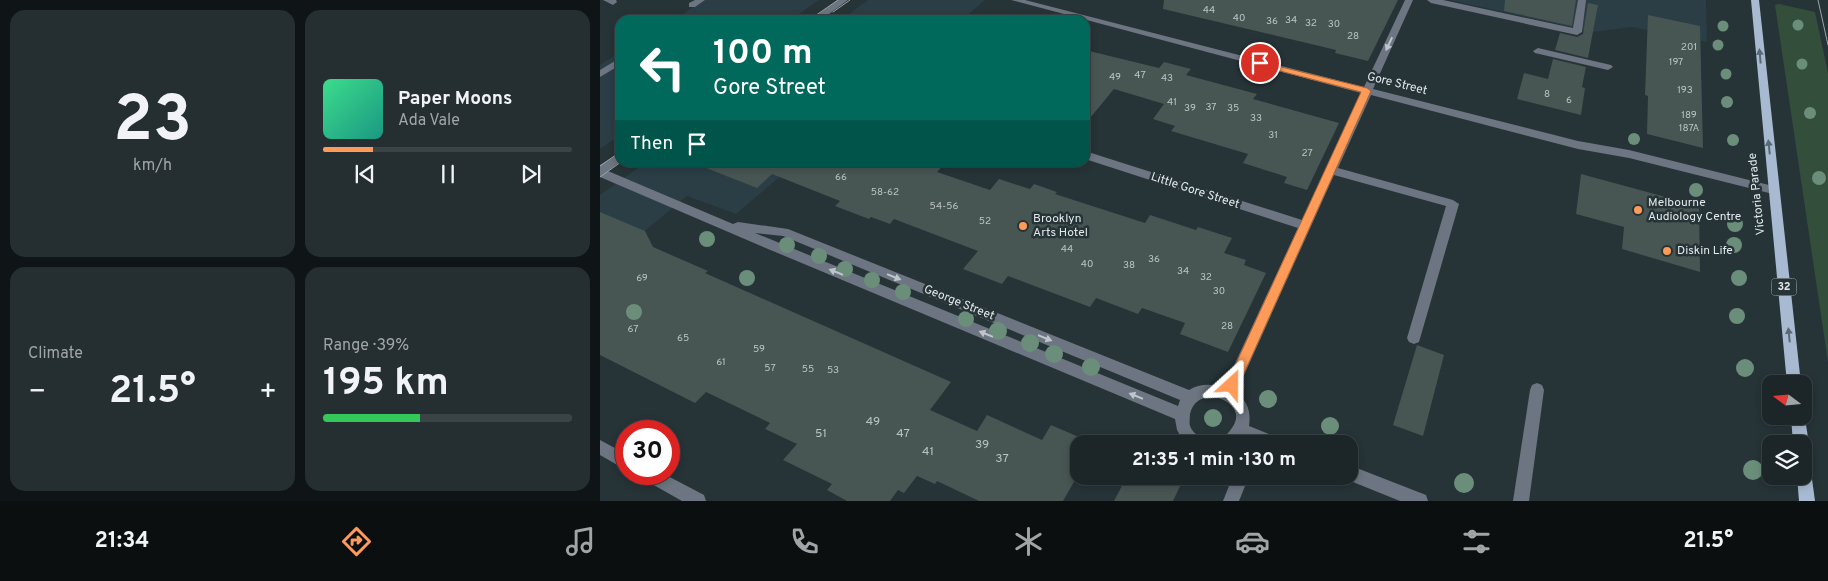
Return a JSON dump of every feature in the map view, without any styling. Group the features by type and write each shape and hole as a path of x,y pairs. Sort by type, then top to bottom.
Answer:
{"main road":[{"name":"Victoria Parade","path":"1754,0 1793,375"},
{"path":"1806,485 1807,501"}],"street":[{"path":"692,6 701,0"},
{"path":"822,15 844,0"},
{"name":"Gore Street","path":"1015,0 1073,15"},
{"path":"1228,394 1409,0"},
{"path":"1431,0 1577,32 1582,0"},
{"name":"Gore Street","path":"1090,19 1578,145 1630,154 1773,190"},
{"path":"1538,51 1608,68"},
{"path":"600,74 615,64"},
{"name":"Little Gore Street","path":"1090,157 1304,226"},
{"path":"600,171 615,160"},
{"path":"1331,170 1453,204 1414,338"},
{"name":"George Street","path":"600,171 724,226 1182,415"},
{"name":"George Street","path":"724,226 784,232 1190,397"},
{"path":"1188,435 1182,424 1182,415 1190,397 1199,392 1209,390 1219,390 1235,398 1243,413 1241,430 1236,435"},
{"path":"1521,501 1536,390"},
{"path":"1241,430 1249,435"},
{"path":"600,447 615,456"},
{"path":"1358,478 1396,497 1420,501"},
{"path":"668,485 698,501"},
{"path":"1231,501 1237,485"}],"shaded area":[{"path":"705,0 819,0 797,15 681,15"},
{"path":"868,0 985,0 968,15 848,15"},
{"path":"1450,0 1706,0 1707,42 1632,27 1593,32"},
{"path":"615,55 615,138 600,149 600,65"},
{"path":"639,167 791,167 736,214 687,196 600,268 600,195"}],"green space":[{"path":"1779,4 1815,12 1828,73 1828,362 1775,5"}],"building":[{"path":"1164,0 1398,0 1368,61 1335,53 1336,50 1163,9"},
{"path":"1505,0 1576,0 1572,26 1504,11"},
{"path":"1588,3 1598,5 1588,58 1555,50 1560,33 1577,37 1583,34"},
{"path":"1648,15 1700,26 1703,148 1647,134 1648,96 1645,95"},
{"path":"1090,51 1159,68 1164,62 1191,69 1186,75 1257,94 1253,99 1339,123 1307,190 1284,183 1287,177 1243,163 1248,154 1171,131 1175,126 1153,119 1164,104 1114,89 1090,118"},
{"path":"1553,59 1586,67 1582,87 1585,88 1581,115 1517,99 1524,73 1548,79"},
{"path":"704,167 942,167 937,172 990,190 999,179 1030,189 1034,184 1057,192 1055,194 1145,223 1150,215 1196,230 1198,227 1232,238 1224,253 1246,260 1244,265 1266,273 1228,352 1180,334 1185,323 1142,308 1138,314 1096,298 1090,307 1008,276 1002,284 963,269 978,251 894,219 890,224 871,217 869,219 835,206 840,201 772,174 757,188"},
{"name":"Melbourne Audiology Centre","path":"1581,174 1699,206 1700,272 1622,249 1624,227 1576,214"},
{"path":"600,212 645,231 653,247 708,271 705,273 951,382 930,410 977,431 987,415 1042,440 1051,425 1074,435 1070,435 1070,485 1072,485 1063,501 979,501 937,481 935,484 917,476 904,493 898,490 890,501 847,501 827,490 832,484 783,460 797,444 765,429 770,423 706,392 695,403 600,355"},
{"path":"1417,345 1444,355 1423,436 1393,425"},
{"path":"1122,485 1181,485 1173,501 1114,501"}],"tram line":[{"path":"816,15 838,0"},
{"path":"833,12 850,0"},
{"path":"1818,0 1828,45"},
{"path":"600,166 615,156"},
{"path":"600,177 615,166"}],"place":[{"name":"Melbourne Audiology Centre","path":"1638,210"},
{"name":"Brooklyn Arts Hotel","path":"1023,226"},
{"name":"Diskin Life","path":"1667,251"}],"route":[{"path":"1232,385 1367,91 1260,63"}]}
